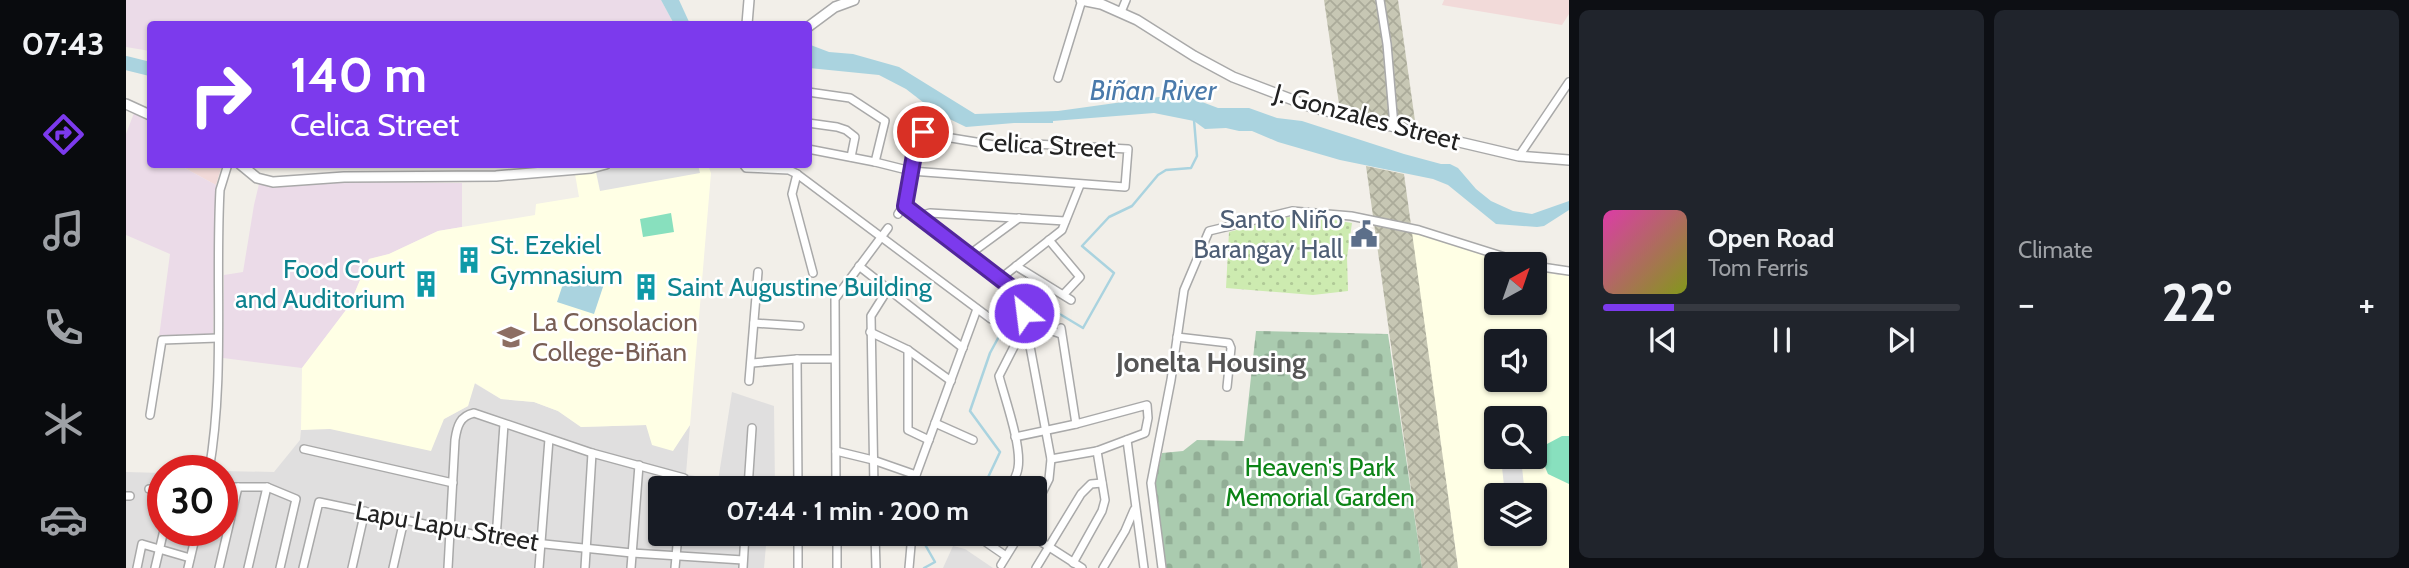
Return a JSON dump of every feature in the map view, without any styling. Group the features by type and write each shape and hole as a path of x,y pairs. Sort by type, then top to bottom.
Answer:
{"street":[{"path":"747,21 749,0"},
{"path":"812,24 835,7 854,0"},
{"path":"1058,78 1081,0"},
{"name":"J. Gonzales Street","path":"1081,0 1098,2 1121,12 1233,77 1314,108 1519,156 1569,160"},
{"path":"1121,12 1126,0"},
{"path":"1380,0 1394,126"},
{"path":"1519,156 1569,82"},
{"path":"812,93 850,98 885,121 875,162"},
{"path":"126,104 147,114"},
{"path":"812,123 846,130 855,137 851,157"},
{"name":"Celica Street","path":"905,206 917,138 923,132 995,145 1016,143 1128,149 1125,187 1080,185"},
{"path":"812,150 911,171 1080,185 1062,230 1001,278"},
{"path":"212,455 218,338 220,199 227,168"},
{"path":"245,168 257,178 281,182 344,177 496,176 591,168"},
{"path":"746,168 789,170 797,174 991,319"},
{"path":"797,174 792,194 813,273"},
{"path":"898,214 905,206 1001,278 1021,298 1051,459 1047,483"},
{"path":"1162,568 1151,483 1184,290 1209,231 1292,211 1376,220 1419,230 1489,252"},
{"path":"919,216 930,213 1065,221"},
{"path":"970,254 1020,218"},
{"path":"836,476 835,299 888,228"},
{"path":"1016,266 1067,297 1080,276 1049,240"},
{"path":"859,266 963,348"},
{"path":"1547,268 1569,271"},
{"path":"749,381 758,272"},
{"path":"874,476 871,316 888,289"},
{"path":"836,451 916,475 977,309"},
{"path":"1027,322 1061,331 1076,424"},
{"path":"1015,476 1018,469 1015,437 999,376 1027,322"},
{"path":"754,323 800,326"},
{"path":"870,332 908,350 951,382"},
{"path":"1177,337 1229,343 1231,348 1227,387"},
{"path":"150,415 162,340 218,338"},
{"path":"908,350 908,430 929,440"},
{"path":"797,359 798,476"},
{"path":"752,363 835,359"},
{"path":"1015,437 1076,424 1145,404 1148,407 1145,433 1097,451 1051,459"},
{"path":"448,568 455,440 460,422 466,415 474,414 592,453 677,476"},
{"path":"935,423 973,440"},
{"path":"496,540 504,424"},
{"path":"749,476 752,428"},
{"path":"539,568 548,439"},
{"path":"1128,440 1144,568"},
{"path":"304,449 453,483"},
{"path":"1073,563 1102,511 1105,500 1097,451"},
{"path":"585,568 592,453"},
{"path":"631,568 639,465"},
{"path":"1036,568 1081,494 1091,484 1102,482"},
{"path":"238,487 267,487 296,499 280,568"},
{"path":"248,568 267,487"},
{"name":"Lapu Lapu Street","path":"303,568 319,502 496,540 743,564"},
{"path":"1103,568 1135,509"},
{"path":"352,568 365,511"},
{"path":"393,568 404,520"},
{"path":"137,568 142,544 190,558"},
{"path":"155,568 161,546"},
{"path":"188,568 193,546"},
{"path":"219,568 224,546"},
{"path":"675,568 677,546"},
{"path":"743,564 744,546"},
{"path":"798,546 798,568"},
{"path":"836,546 837,568"},
{"path":"875,546 876,568"},
{"path":"909,568 911,546"},
{"path":"992,546 1006,556"},
{"path":"1001,565 1012,546"},
{"path":"1049,547 1082,568"}],"shaded area":[{"path":"126,0 661,0 672,21 147,21 147,50 126,47"},
{"path":"1324,0 1398,0 1416,128 1340,111"},
{"path":"1444,0 1569,0 1569,14 1562,25 1442,5"},
{"path":"134,113 147,120 147,168 185,168 216,185 213,336 159,337 170,254 126,235 126,134"},
{"path":"1366,166 1404,174 1458,568 1422,568"},
{"path":"185,168 221,168 216,185"},
{"name":"La Consolacion College-Biñan","path":"604,168 709,168 711,173 690,425 673,451 652,445 646,425 581,427 558,411 534,402 501,399 475,383 468,406 444,419 431,451 330,429 301,430 302,368 349,306 369,259 389,254 438,231 535,215 536,204 579,197 575,174"},
{"path":"611,168 699,168 700,173 600,191 596,172"},
{"path":"341,182 462,183 462,227 438,231 389,254 369,259 349,306 302,368 223,358 224,275 243,272 259,184 273,186"},
{"path":"1416,231 1484,254 1484,315 1547,315 1547,273 1569,274 1569,568 1458,568 1411,232"},
{"path":"474,383 501,399 534,402 558,411 581,427 646,425 672,450 690,425 686,474 695,476 648,476 648,546 766,546 764,568 126,568 126,472 147,473 147,546 238,546 238,471 274,472 300,440 301,430 444,419 468,406"},
{"path":"732,392 774,406 775,476 719,476"},
{"path":"1502,469 1522,469 1524,483 1504,483"},
{"path":"953,546 965,549 993,568 943,568"}],"green space":[{"path":"671,213 674,232 643,237 640,219"},
{"path":"1286,217 1352,223 1347,257 1348,291 1313,295 1226,288 1229,232"},
{"name":"Heaven's Park Memorial Garden","path":"1256,331 1388,334 1422,568 1163,568 1155,481 1162,453 1183,451 1197,440 1244,441"},
{"path":"1562,436 1569,436 1569,484 1548,474 1547,444"}],"water":[{"path":"661,0 679,0 689,21 672,21"},
{"path":"812,46 829,52 853,54 899,67 975,114 1058,111 1166,96 1189,97 1218,108 1249,108 1277,118 1302,121 1404,154 1450,164 1458,168 1476,189 1491,201 1513,211 1532,214 1569,201 1569,210 1544,226 1496,224 1448,185 1433,179 1340,160 1278,142 1252,131 1205,129 1194,121 1154,113 1053,123 966,127 937,113 906,89 879,75 812,68"},
{"path":"567,272 604,284 594,314 557,302"}],"waterway":[{"path":"126,63 147,68"},
{"name":"Biñan River","path":"989,476 1000,452 970,411 990,353 1016,305 1033,298 1083,328 1114,273 1082,246 1109,217 1132,206 1158,175 1166,170 1191,168 1197,156 1194,120"},
{"path":"924,568 935,562 926,546"}],"place":[{"name":"Santo Niño Barangay Hall","path":"1364,234"},
{"name":"St. Ezekiel Gymnasium","path":"469,260"},
{"name":"Food Court and Auditorium","path":"426,284"},
{"name":"Saint Augustine Building","path":"646,287"},
{"name":"La Consolacion College-Biñan","path":"511,337"}],"district":[{"name":"Jonelta Housing","path":"1211,362"}],"route":[{"path":"923,132 917,138 905,206 1016,291 1021,298 1024,313"}]}
